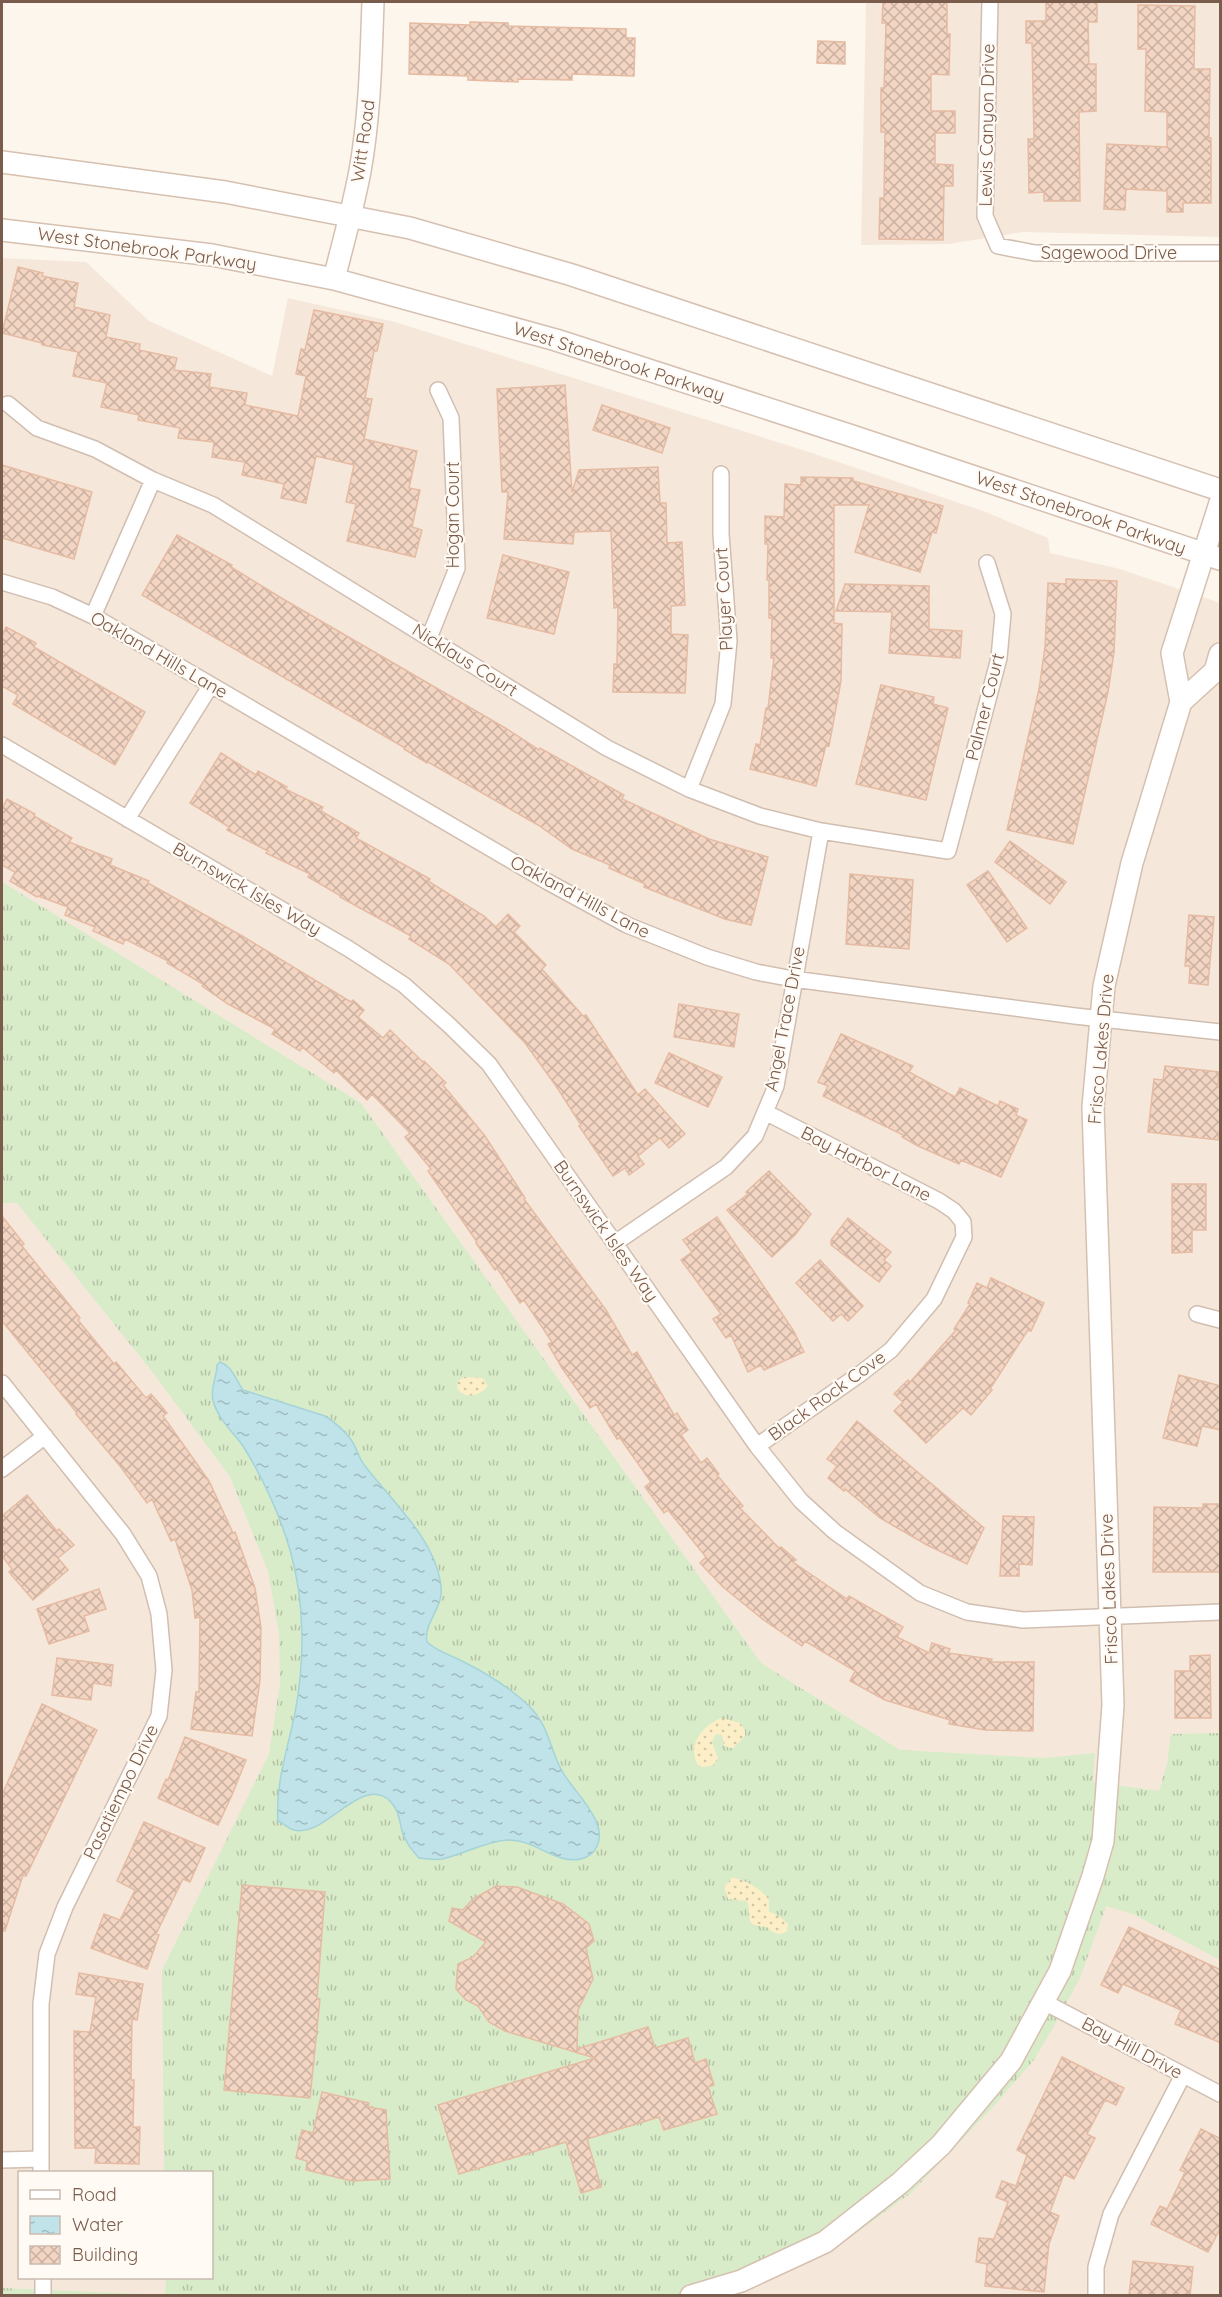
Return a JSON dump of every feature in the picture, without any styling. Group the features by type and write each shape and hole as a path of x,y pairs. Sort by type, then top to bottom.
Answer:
{"street":[{"name":"Witt Road","path":"334,279 360,171 369,93 373,2"},
{"name":"Lewis Canyon Drive","path":"990,2 985,216 998,246"},
{"path":"2,162 225,192 410,228 572,275 1221,490"},
{"name":"West Stonebrook Parkway","path":"2,230 212,255 334,279 556,340 1212,556"},
{"name":"Sagewood Drive","path":"998,246 1035,252 1221,253"},
{"name":"Hogan Court","path":"429,638 457,567 451,418 438,390"},
{"name":"Nicklaus Court","path":"8,404 37,428 95,449 153,480 213,505 607,748 689,789 760,816 820,831 948,851"},
{"name":"Player Court","path":"689,789 723,704 729,641 721,534 721,474"},
{"path":"93,616 153,480"},
{"name":"Frisco Lakes Drive","path":"691,2295 741,2281 825,2242 900,2183 947,2138 1011,2061 1060,1971 1094,1876 1103,1841 1113,1705 1093,1107 1104,986 1132,863 1181,702 1172,653 1212,556 1221,503"},
{"name":"Palmer Court","path":"948,851 999,658 1003,614 987,562"},
{"name":"Oakland Hills Lane","path":"2,582 52,597 93,616 548,882 627,925 707,957 756,972 793,979 1101,1019 1221,1032"},
{"path":"1181,702 1215,671 1221,654"},
{"path":"127,819 211,686"},
{"name":"Burnswick Isles Way","path":"2,745 349,949 404,985 449,1025 489,1064 757,1446 801,1501 835,1532 920,1593 967,1612 1023,1620 1221,1612"},
{"name":"Angel Trace Drive","path":"615,1243 726,1167 755,1136 776,1086 820,831"},
{"name":"Bay Harbor Lane","path":"765,1112 939,1201 954,1211 963,1222"},
{"name":"Black Rock Cove","path":"757,1446 891,1350 934,1299 964,1237 963,1222"},
{"path":"1197,1314 1221,1320"},
{"name":"Pasatiempo Drive","path":"2,1383 123,1534 149,1576 159,1614 164,1670 159,1716 65,1907 47,1954 41,2004 41,2166"},
{"path":"2,1469 45,1437"},
{"name":"Bay Hill Drive","path":"1044,2002 1221,2094"},
{"path":"1096,2295 1096,2267 1111,2214 1183,2075"},
{"path":"2,2160 41,2166"},
{"path":"43,2279 43,2295"}],"shaded area":[{"path":"866,2 1220,2 1220,237 1023,232 949,244 861,245"},
{"path":"2,258 86,262 149,321 272,376 288,298 395,322 809,452 983,511 1048,538 1050,553 1120,569 1220,603 1220,2295 2,2296"}],"green space":[{"path":"2,882 361,1103 761,1663 900,1750 1044,1758 1095,1753 1093,1782 1159,1791 1167,1764 1171,1734 1220,1733 1220,1960 1133,1914 1106,1906 1080,1978 1034,2060 911,2193 837,2247 735,2295 165,2295 166,2279 213,2279 213,2171 164,2171 162,1970 269,1754 280,1684 279,1633 268,1571 230,1477 154,1374 17,1203 2,1203"},
{"path":"2,2288 165,2295 2,2295"}],"sand":[{"path":"464,1377 483,1378 488,1386 477,1394 464,1394 457,1388 458,1381"},
{"path":"722,1718 740,1723 745,1736 733,1748 729,1748 724,1745 722,1735 716,1734 712,1742 718,1759 712,1766 700,1767 694,1752 698,1738 708,1726"},
{"path":"732,1878 747,1882 764,1893 769,1901 769,1911 788,1924 787,1931 782,1934 777,1933 767,1927 751,1923 747,1901 728,1899 724,1887"}],"water":[{"path":"220,1362 231,1370 243,1390 325,1416 349,1437 363,1463 411,1522 431,1553 437,1569 441,1594 428,1628 427,1642 439,1651 498,1681 523,1700 536,1714 562,1771 588,1807 598,1827 597,1846 591,1854 572,1860 517,1840 507,1840 490,1843 442,1859 419,1858 405,1839 395,1808 390,1801 379,1795 367,1795 355,1800 318,1825 306,1830 294,1830 278,1821 280,1780 295,1713 301,1672 302,1631 299,1590 290,1550 270,1496 243,1446 215,1407 212,1391 217,1365"}],"building":[{"path":"883,2 947,2 947,34 950,34 949,75 931,74 931,111 955,111 955,133 935,133 935,164 953,165 953,186 944,186 943,240 879,239 880,198 884,198 885,132 881,132 881,88 884,88 886,23 882,23"},
{"path":"1046,2 1097,2 1097,22 1088,22 1089,64 1096,64 1096,111 1079,112 1080,201 1044,201 1044,192 1029,193 1028,139 1034,139 1032,43 1026,43 1026,21 1046,21"},
{"path":"1138,5 1195,6 1194,69 1210,69 1211,203 1183,203 1183,212 1167,212 1167,191 1126,189 1125,210 1104,209 1107,144 1167,147 1167,112 1145,111 1146,49 1138,49"},
{"path":"470,22 508,23 508,26 626,29 626,38 635,38 634,76 572,74 572,80 518,79 518,82 468,80 468,76 409,74 410,23 470,25"},
{"path":"818,41 845,42 845,64 817,63"},
{"path":"18,267 43,273 42,276 78,283 74,307 110,315 106,337 140,344 139,350 177,358 174,370 211,374 209,387 247,393 245,405 298,416 306,376 296,374 301,349 305,350 314,310 383,324 377,351 374,351 365,398 372,399 364,439 417,451 409,488 420,490 412,527 422,530 415,557 347,541 356,504 346,502 354,465 316,456 306,503 281,498 284,484 242,475 245,462 212,457 214,442 178,438 180,428 138,420 139,415 101,407 107,383 73,376 78,352 42,345 42,343 2,333"},
{"path":"565,385 572,492 579,470 658,467 660,503 666,503 667,543 682,542 685,605 671,606 671,634 688,635 685,693 613,692 614,664 617,664 618,607 614,608 611,531 574,532 573,544 504,539 508,492 502,492 497,389"},
{"path":"602,405 670,428 662,453 593,430"},
{"path":"2,465 92,492 74,559 2,538"},
{"path":"801,477 853,478 853,481 943,506 936,533 932,532 920,572 855,552 869,505 834,505 834,623 842,624 841,681 829,746 826,745 816,786 750,769 756,744 760,745 766,708 768,708 774,658 771,658 772,618 769,618 768,544 765,544 765,516 784,517 785,484 801,485"},
{"path":"177,535 232,565 231,567 283,599 507,729 539,750 540,748 624,795 622,799 709,839 768,857 751,925 725,919 644,887 645,884 609,868 610,865 572,849 538,825 427,763 142,595"},
{"path":"503,555 569,572 554,634 487,618"},
{"path":"1066,579 1117,581 1114,652 1108,692 1073,844 1007,830 1039,689 1045,647 1048,583 1066,584"},
{"path":"845,584 929,586 929,629 962,631 960,658 889,653 892,612 836,611"},
{"path":"6,627 36,643 34,647 145,712 115,765 13,704 18,695 2,686 2,636"},
{"path":"881,685 934,697 933,704 948,708 926,800 856,784"},
{"path":"221,753 256,775 258,771 287,787 285,789 323,807 321,811 359,833 356,838 430,879 428,881 484,916 496,927 508,914 520,926 514,932 546,965 542,969 583,1016 586,1015 638,1095 645,1089 685,1134 669,1148 660,1138 638,1156 644,1164 629,1175 625,1168 613,1176 579,1126 581,1125 556,1086 525,1043 449,964 409,939 411,936 340,897 308,877 310,874 266,853 268,851 227,830 229,827 190,803"},
{"path":"7,799 72,838 69,842 112,859 110,865 149,881 148,883 244,937 351,1002 353,1000 364,1010 358,1017 383,1038 390,1030 446,1083 443,1085 485,1136 524,1199 606,1310 632,1355 637,1352 674,1415 677,1413 688,1430 681,1435 701,1463 707,1458 719,1474 717,1475 743,1506 740,1508 779,1548 781,1547 796,1560 793,1562 847,1599 849,1596 903,1627 897,1637 929,1653 932,1643 950,1649 948,1653 992,1659 991,1662 1034,1662 1033,1731 985,1730 949,1724 950,1720 885,1700 850,1681 855,1671 805,1641 802,1646 765,1621 723,1587 700,1563 706,1557 668,1510 664,1513 645,1487 651,1482 620,1438 617,1439 596,1404 590,1408 562,1368 548,1344 552,1342 524,1300 520,1303 497,1268 495,1270 428,1171 431,1169 405,1137 410,1133 372,1094 367,1100 336,1070 334,1073 302,1047 300,1051 272,1034 275,1029 228,1004 202,986 203,984 167,963 168,961 125,939 123,944 93,931 95,927 65,915 68,907 37,897 10,881 15,872 2,865 2,809"},
{"path":"1010,841 1066,882 1050,904 995,862"},
{"path":"988,871 1027,928 1007,942 967,885"},
{"path":"850,874 913,880 909,949 846,944"},
{"path":"1189,915 1214,917 1208,985 1189,983 1190,966 1185,966"},
{"path":"679,1004 739,1014 734,1047 674,1037"},
{"path":"841,1034 913,1066 909,1072 955,1097 960,1088 998,1106 1000,1101 1018,1109 1016,1115 1027,1120 1001,1177 961,1160 959,1164 918,1146 902,1137 903,1135 823,1096 828,1086 818,1082"},
{"path":"669,1053 722,1077 708,1107 655,1083"},
{"path":"1165,1066 1219,1072 1221,1120 1218,1140 1148,1132 1154,1079 1163,1080"},
{"path":"769,1171 811,1214 795,1235 772,1257 727,1210 748,1194 746,1192"},
{"path":"1172,1184 1206,1184 1206,1230 1192,1230 1192,1252 1172,1253"},
{"path":"2,1216 24,1244 22,1246 80,1318 78,1320 114,1364 116,1362 146,1398 151,1394 167,1413 163,1416 209,1481 233,1533 235,1532 255,1588 261,1628 260,1680 252,1736 191,1729 196,1692 199,1692 200,1617 195,1618 192,1590 175,1539 171,1541 152,1499 147,1503 120,1466 2,1321"},
{"path":"717,1217 793,1330 804,1352 764,1370 761,1365 748,1372 731,1335 726,1338 713,1319 721,1314 681,1260 692,1252 683,1240"},
{"path":"848,1218 891,1252 884,1260 891,1266 879,1282 831,1245 831,1240"},
{"path":"820,1260 863,1306 848,1321 841,1314 833,1321 796,1283"},
{"path":"991,1278 1044,1303 1031,1331 1028,1330 990,1389 992,1390 971,1415 963,1408 926,1443 894,1411 903,1402 894,1394 908,1380 910,1382 956,1330 954,1329 970,1304 968,1303 977,1283 987,1288"},
{"path":"1179,1375 1221,1386 1221,1430 1202,1426 1197,1446 1163,1438"},
{"path":"857,1421 984,1528 967,1564 927,1545 880,1518 828,1478 837,1466 827,1459"},
{"path":"27,1495 57,1531 59,1529 74,1545 58,1558 68,1570 33,1600 9,1572 12,1569 2,1556 2,1516"},
{"path":"1203,1504 1221,1504 1221,1572 1153,1572 1154,1507 1203,1508"},
{"path":"1003,1516 1034,1517 1032,1565 1019,1564 1019,1576 1000,1576"},
{"path":"99,1589 106,1609 84,1616 89,1631 49,1644 37,1609"},
{"path":"1210,1655 1211,1718 1175,1718 1175,1671 1190,1671 1190,1656"},
{"path":"57,1658 113,1665 111,1686 93,1683 91,1700 52,1695"},
{"path":"42,1704 97,1730 26,1876 23,1875 5,1931 2,1931 2,1795"},
{"path":"185,1737 246,1760 218,1825 158,1798 166,1779 168,1780"},
{"path":"144,1822 205,1848 190,1882 183,1879 156,1934 159,1935 147,1969 91,1948 104,1914 120,1920 135,1890 117,1881"},
{"path":"242,1885 325,1892 317,1998 320,1999 310,2098 224,2090"},
{"path":"496,1886 517,1887 563,1904 589,1924 594,1941 586,1948 593,1979 578,2010 577,2049 648,2027 655,2048 688,2038 695,2063 706,2059 714,2085 708,2087 717,2114 664,2130 659,2117 587,2139 601,2187 581,2193 566,2142 459,2174 438,2105 595,2058 505,2031 489,2022 478,2006 466,2000 456,1989 458,1964 473,1957 486,1942 449,1921 452,1908 463,1910 473,1899"},
{"path":"1129,1927 1221,1970 1221,2043 1175,2024 1181,2010 1123,1984 1118,1993 1101,1985"},
{"path":"79,1973 143,1984 137,2020 132,2019 133,2127 140,2127 139,2164 95,2163 96,2148 75,2148 74,2031 90,2032 96,1997 76,1994"},
{"path":"1062,2057 1124,2088 1116,2105 1105,2100 1087,2134 1095,2138 1074,2179 1064,2174 1050,2212 1059,2216 1049,2244 1044,2292 985,2286 987,2264 976,2262 979,2238 994,2239 1008,2202 996,2197 1002,2181 1016,2186 1027,2155 1017,2150"},
{"path":"322,2092 369,2103 368,2107 386,2110 390,2179 352,2181 306,2170 307,2161 296,2158 302,2130 313,2133"},
{"path":"1201,2129 1221,2139 1221,2227 1208,2252 1151,2224 1160,2206 1167,2209 1185,2172 1180,2170"},
{"path":"1133,2261 1193,2267 1190,2295 1129,2295"}]}
